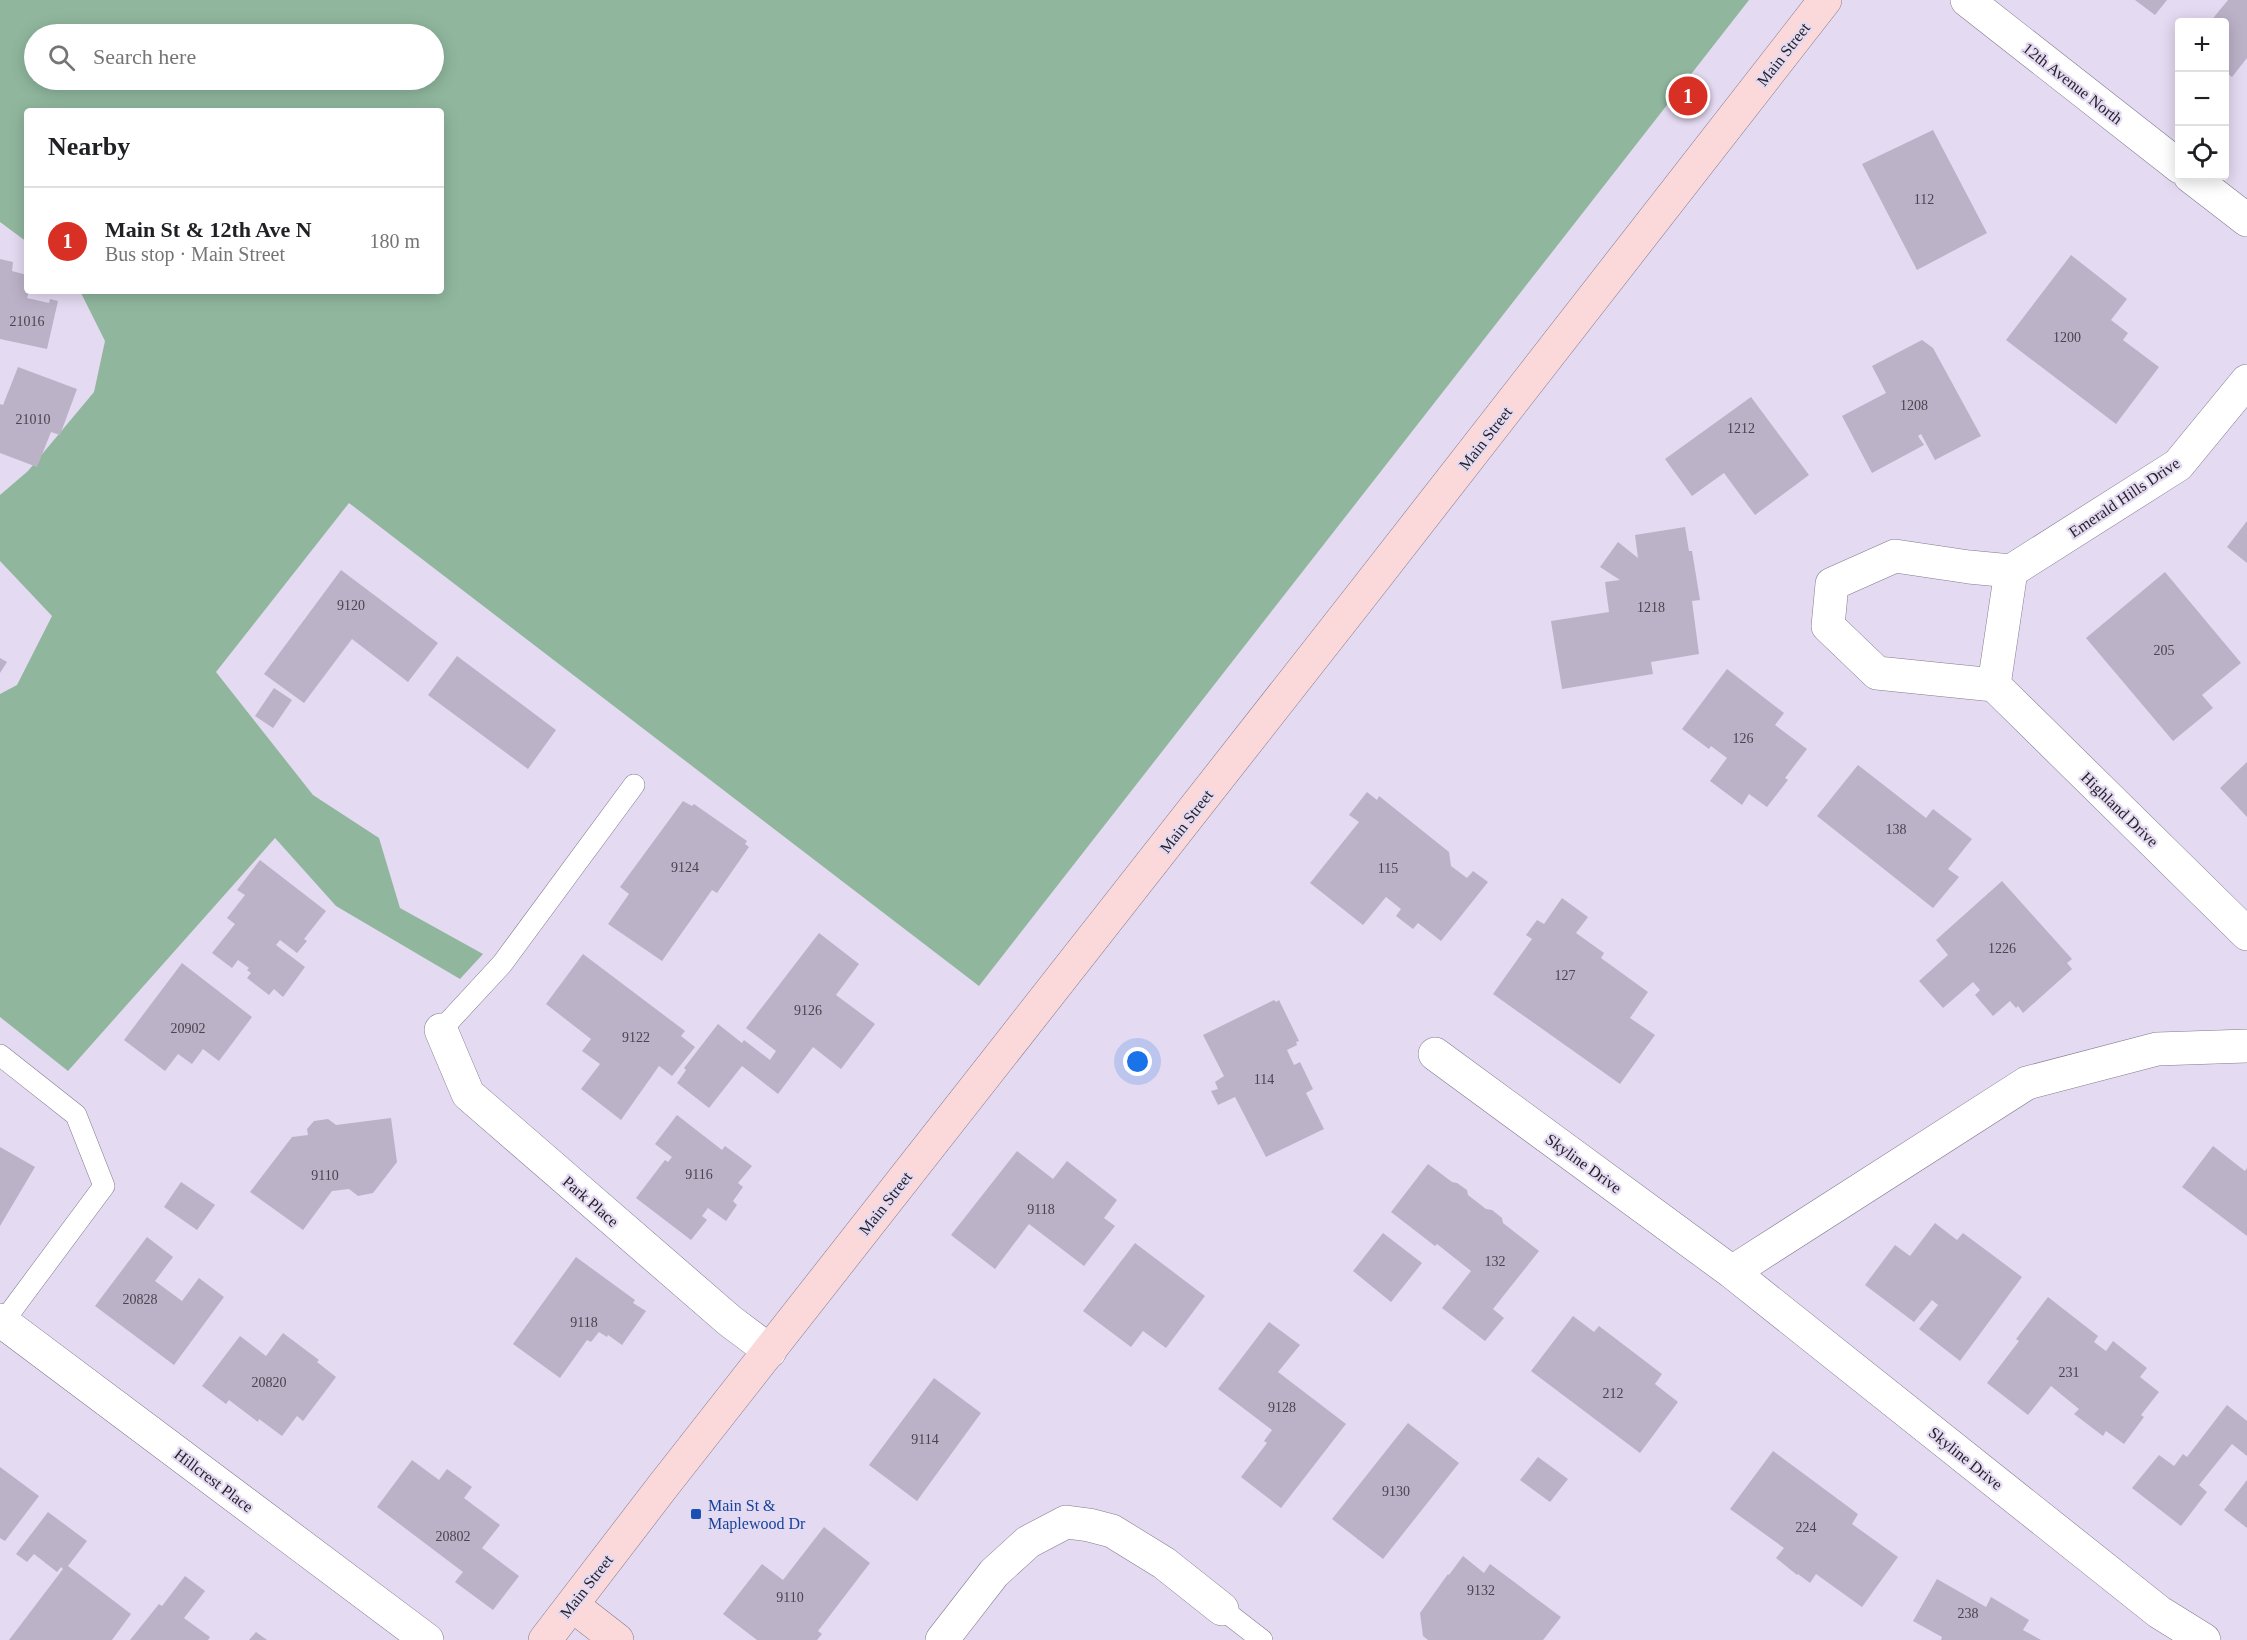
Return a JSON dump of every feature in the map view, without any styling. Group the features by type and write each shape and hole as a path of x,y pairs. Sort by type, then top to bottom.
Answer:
{"main road":[{"name":"Main Street","path":"545,1640 1825,0"},
{"path":"572,1605 617,1640"}],"street":[{"name":"12th Avenue North","path":"1967,0 2175,163"},
{"path":"2195,180 2247,220"},
{"name":"Emerald Hills Drive","path":"2011,571 2178,465 2247,381"},
{"path":"1895,556 2011,571 1994,685 1877,673 1828,626 1832,584 1895,556"},
{"name":"Highland Drive","path":"1994,685 2247,934"},
{"name":"Park Place","path":"441,1030 468,1094 730,1321 770,1351"},
{"path":"1732,1272 2027,1083 2157,1048 2247,1046"},
{"name":"Skyline Drive","path":"1435,1054 1732,1272 2159,1612 2204,1640"},
{"name":"Hillcrest Place","path":"2,1321 427,1640"},
{"path":"942,1640 994,1573 1028,1542 1066,1521 1112,1531 1164,1563 1222,1610"}],"lane":[{"path":"441,1030 502,964 634,785"},
{"path":"0,1055 76,1115 104,1186 2,1321"},
{"path":"1222,1610 1262,1640"}],"green space":[{"path":"0,0 1749,0 979,986 349,503 216,672 313,795 379,838 400,908 483,954 460,979 336,906 275,838 68,1071 0,1017 0,694 17,685 52,616 0,561 0,495 28,471 94,392 105,341 82,294 444,294 444,108 24,108 24,240 0,222"}],"building":[{"path":"2135,0 2167,0 2155,15"},
{"path":"2228,0 2247,0 2247,58 2232,77 2229,75 2229,18 2213,18"},
{"path":"1933,130 1987,233 1917,270 1862,164"},
{"path":"2071,255 2127,299 2111,320 2128,333 2123,340 2159,367 2116,424 2006,340"},
{"path":"0,259 13,262 12,271 24,274 24,294 28,294 27,298 49,303 50,299 58,301 47,349 0,339"},
{"path":"1922,340 1933,348 1981,436 1935,460 1921,434 1918,436 1924,445 1872,473 1842,416 1886,393 1872,366"},
{"path":"18,367 77,389 60,435 51,432 37,467 0,453 0,404 3,405"},
{"path":"1751,397 1809,475 1755,515 1724,473 1692,496 1665,459"},
{"path":"2247,521 2247,563 2227,547"},
{"path":"1685,527 1689,551 1692,551 1700,600 1692,601 1699,654 1651,662 1653,674 1562,689 1551,621 1609,612 1605,582 1620,580 1600,567 1618,542 1638,558 1635,535"},
{"path":"341,570 438,643 408,682 352,639 304,703 264,674"},
{"path":"2165,572 2241,663 2202,695 2213,708 2173,741 2086,638"},
{"path":"457,656 556,730 528,769 428,695"},
{"path":"0,658 7,662 0,673"},
{"path":"1727,669 1784,713 1775,725 1807,749 1785,778 1788,780 1767,807 1749,794 1742,805 1710,781 1727,758 1711,746 1709,749 1682,729"},
{"path":"274,688 292,700 273,728 255,716"},
{"path":"2247,762 2247,817 2220,788"},
{"path":"1858,765 1926,818 1933,809 1972,839 1948,869 1959,877 1933,908 1817,816"},
{"path":"1367,792 1377,800 1379,796 1449,852 1451,866 1467,878 1473,871 1488,882 1441,941 1418,923 1413,929 1396,916 1401,909 1386,897 1363,925 1310,883 1359,822 1349,815"},
{"path":"683,801 692,806 694,804 747,841 745,844 749,847 717,893 712,890 662,961 608,924 629,894 620,887"},
{"path":"260,860 326,911 304,939 307,941 297,953 280,940 276,945 305,967 283,997 274,989 269,995 247,978 251,973 247,970 249,968 238,960 232,968 212,953 235,924 227,918 245,895 237,890"},
{"path":"2002,881 2072,959 2067,963 2072,969 2023,1013 2010,1001 1993,1016 1975,995 1980,990 1973,982 1943,1008 1919,981 1948,955 1936,940"},
{"path":"1562,898 1588,917 1576,933 1604,953 1601,958 1648,992 1630,1018 1655,1035 1620,1084 1493,994 1532,939 1526,935 1537,920 1544,924"},
{"path":"819,933 859,964 836,995 875,1024 841,1069 813,1047 778,1094 742,1066 709,1108 677,1083 686,1070 684,1068 718,1024 742,1043 744,1040 770,1060 776,1051 746,1028"},
{"path":"583,954 685,1031 681,1036 695,1047 672,1076 659,1066 621,1120 581,1089 600,1064 582,1051 591,1039 546,1004"},
{"path":"182,963 252,1017 219,1061 203,1049 192,1064 178,1054 165,1071 124,1040"},
{"path":"1274,1000 1276,1002 1279,1000 1299,1041 1296,1042 1297,1045 1287,1050 1294,1065 1300,1062 1313,1089 1306,1093 1324,1129 1266,1157 1235,1097 1218,1105 1211,1091 1218,1089 1215,1082 1224,1076 1203,1035"},
{"path":"677,1115 722,1150 725,1146 752,1166 738,1183 743,1187 733,1201 737,1205 726,1221 708,1208 702,1216 707,1220 691,1240 636,1198 665,1160 668,1162 672,1157 655,1144"},
{"path":"391,1118 397,1162 373,1193 358,1196 349,1189 332,1191 303,1230 250,1192 292,1137 308,1135 307,1129 314,1121 328,1119 336,1125"},
{"path":"2213,1146 2245,1171 2247,1168 2247,1236 2182,1187"},
{"path":"0,1147 35,1167 0,1226"},
{"path":"1017,1151 1053,1179 1067,1161 1117,1200 1104,1218 1115,1226 1084,1266 1029,1224 995,1269 951,1235"},
{"path":"1428,1164 1467,1190 1468,1195 1486,1209 1492,1210 1502,1218 1503,1223 1539,1251 1493,1309 1504,1318 1485,1341 1442,1308 1471,1271 1391,1212"},
{"path":"181,1182 215,1205 197,1230 164,1207"},
{"path":"1935,1223 1957,1240 1963,1233 2022,1277 1960,1361 1919,1329 1938,1305 1932,1300 1914,1322 1865,1285 1895,1245 1910,1256"},
{"path":"1383,1233 1422,1263 1391,1302 1353,1271"},
{"path":"147,1237 173,1257 155,1281 182,1301 199,1278 224,1297 174,1365 95,1306"},
{"path":"1135,1243 1205,1296 1166,1348 1143,1331 1131,1347 1083,1311"},
{"path":"576,1257 635,1300 633,1303 646,1311 622,1345 608,1335 607,1337 599,1332 591,1342 587,1340 560,1378 513,1344"},
{"path":"2048,1297 2098,1336 2094,1342 2106,1351 2113,1341 2147,1368 2140,1377 2159,1392 2141,1415 2144,1417 2124,1444 2106,1431 2103,1436 2074,1414 2079,1409 2051,1386 2028,1415 1987,1383 2019,1341 2016,1339"},
{"path":"1573,1316 1594,1332 1599,1326 1662,1374 1655,1384 1678,1402 1640,1453 1531,1371"},
{"path":"1269,1322 1300,1345 1278,1372 1346,1424 1281,1508 1241,1477 1267,1443 1264,1441 1272,1430 1218,1389"},
{"path":"283,1333 319,1360 317,1362 336,1377 303,1421 297,1416 282,1436 259,1419 258,1422 229,1400 226,1404 202,1386 240,1336 266,1356"},
{"path":"934,1378 981,1413 917,1501 869,1465"},
{"path":"2227,1405 2247,1421 2247,1456 2232,1444 2199,1485 2207,1492 2181,1526 2132,1488 2159,1455 2174,1466 2183,1454 2187,1457"},
{"path":"1408,1423 1459,1463 1383,1559 1332,1519"},
{"path":"1773,1451 1858,1514 1852,1524 1898,1557 1862,1607 1816,1574 1810,1583 1797,1575 1776,1558 1784,1548 1730,1509"},
{"path":"1538,1457 1568,1479 1550,1502 1520,1480"},
{"path":"412,1460 439,1480 447,1469 472,1487 464,1498 500,1525 482,1548 519,1576 493,1610 455,1582 463,1572 377,1507"},
{"path":"0,1467 39,1496 5,1541 0,1538"},
{"path":"2247,1480 2247,1528 2224,1510"},
{"path":"48,1512 87,1541 68,1566 131,1614 112,1640 9,1640 63,1569 61,1567 57,1572 34,1554 27,1562 16,1554"},
{"path":"824,1527 870,1563 818,1631 822,1634 817,1640 757,1640 723,1614 762,1564 783,1580"},
{"path":"1463,1556 1484,1573 1490,1564 1561,1617 1543,1640 1428,1640 1423,1636 1420,1613"},
{"path":"185,1576 205,1591 184,1618 210,1637 208,1640 130,1640 159,1604 162,1606"},
{"path":"1937,1579 1986,1607 1991,1597 2029,1620 2023,1630 2041,1640 1941,1640 1942,1637 1913,1621"},
{"path":"256,1632 267,1640 249,1640"}],"place":[{"name":"Main St & 12th Ave N","path":"1688,96"},
{"name":"Main St & Maplewood Dr","path":"696,1514"}]}
